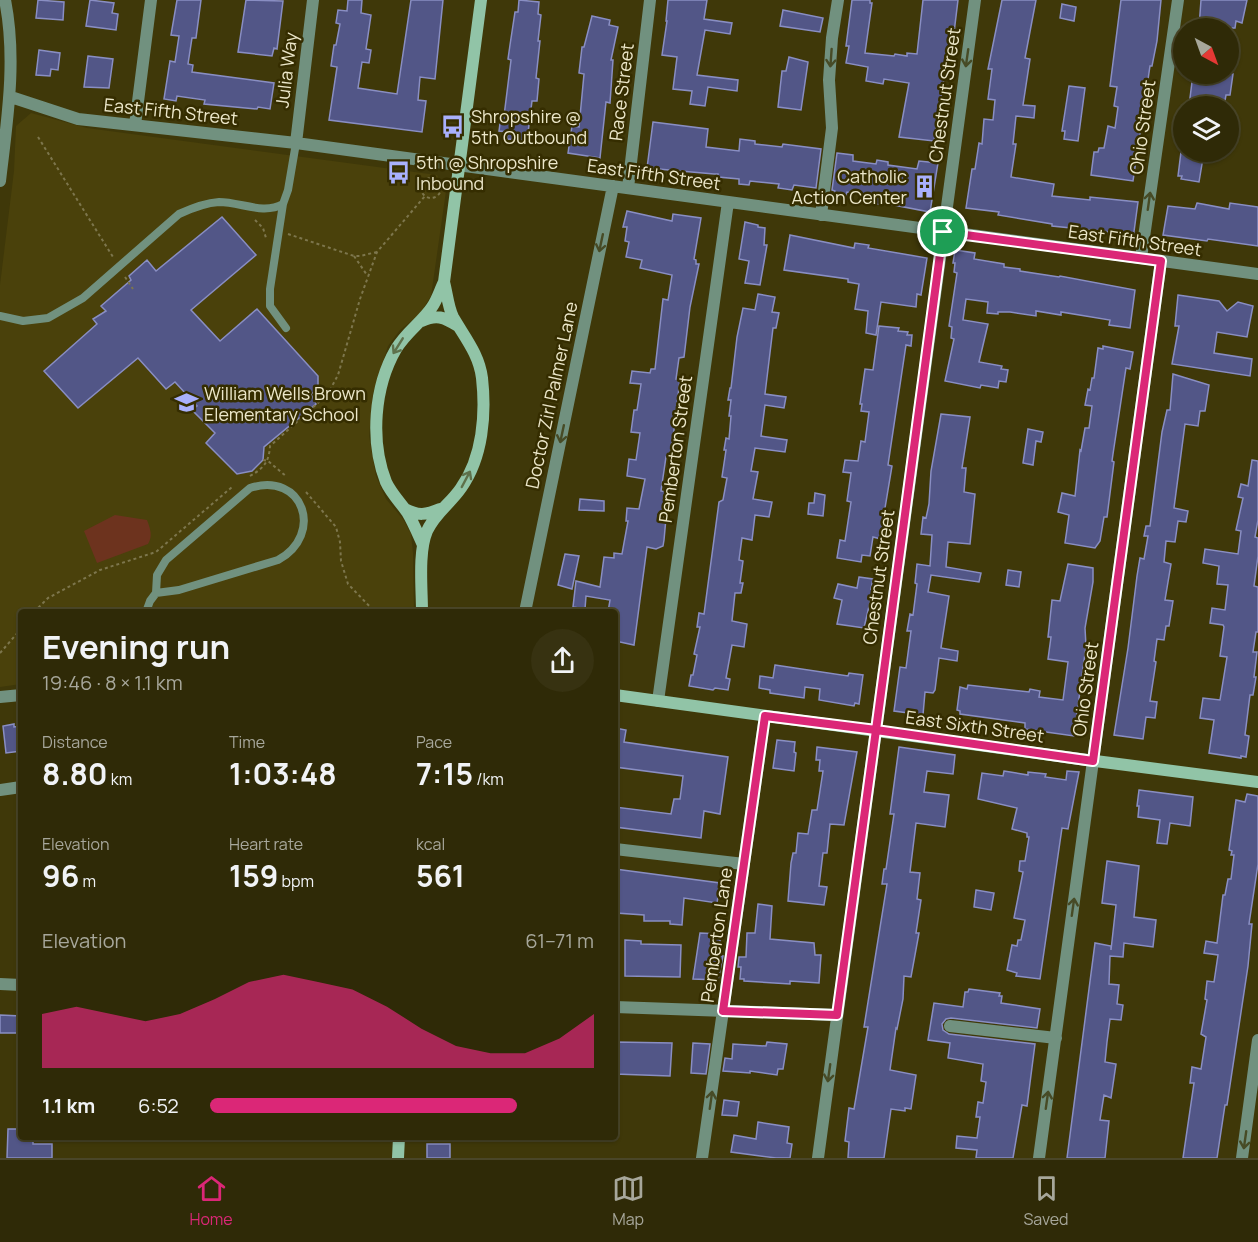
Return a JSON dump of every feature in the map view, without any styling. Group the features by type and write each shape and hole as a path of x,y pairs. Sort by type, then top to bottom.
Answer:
{"street":[{"path":"0,181 10,97 9,21 5,0"},
{"path":"135,125 151,0"},
{"name":"Julia Way","path":"296,143 313,0"},
{"path":"423,545 405,509 391,492 382,468 376,429 377,418 381,384 388,363 405,334 432,307 444,282 481,0"},
{"name":"Race Street","path":"628,188 650,0"},
{"path":"821,215 832,128 830,80 832,38 838,0"},
{"name":"Chestnut Street","path":"818,1158 975,0"},
{"name":"Ohio Street","path":"1141,258 1178,0"},
{"name":"East Fifth Street","path":"10,97 78,119 296,143 1258,274"},
{"name":"Doctor Zirl Palmer Lane","path":"526,609 614,186"},
{"name":"Pemberton Street","path":"658,701 728,202"},
{"name":"Ohio Street","path":"1040,1158 1161,261"},
{"path":"422,609 423,545 432,522 461,488 472,468 478,451 483,421 482,377 479,362 471,343 452,315 444,282"},
{"path":"418,322 433,316 446,318 461,328"},
{"path":"405,509 415,514 428,514 444,507"},
{"path":"0,697 18,695"},
{"name":"East Sixth Street","path":"618,695 1258,782"},
{"name":"Pemberton Lane","path":"702,1158 765,716"},
{"path":"0,790 18,787"},
{"path":"618,849 744,864"},
{"path":"0,984 18,985"},
{"path":"618,1006 837,1015"},
{"path":"950,1026 1056,1038"},
{"path":"1242,1158 1258,1040"},
{"path":"398,1158 399,1140"}],"lane":[{"path":"286,328 270,306 270,289 283,204 288,190 296,143"},
{"path":"0,316 22,321 48,318 83,298 179,214 197,205 220,202 273,209 283,204"},
{"path":"148,609 156,593 157,575 166,561 250,488 262,484 275,485 289,491 298,500 303,511 304,529 298,544 288,554 278,560 179,590 156,593"}],"path":[{"path":"38,137 115,260"},
{"path":"430,178 436,180 441,188 439,194 434,197 425,196 422,184 430,178"},
{"path":"242,481 260,471 268,461 270,446 318,402 338,375 367,275 377,252 425,196"},
{"path":"250,216 263,228 267,240"},
{"path":"288,234 354,256 377,252"},
{"path":"354,256 367,275"},
{"path":"124,275 132,289"},
{"path":"263,460 268,461 287,476"},
{"path":"37,609 48,598 100,570 156,552 234,486"},
{"path":"303,490 336,527 344,575 348,584 372,609"},
{"path":"0,653 18,632"}],"shaded area":[{"name":"William Wells Brown Elementary School","path":"31,113 87,128 437,175 446,191 431,296 419,315 400,330 388,346 373,393 369,436 376,476 386,499 403,519 411,534 414,609 18,609 18,684 0,687 0,285 14,171 16,126"},
{"path":"115,515 147,520 150,541 148,544 97,563 84,531"}],"building":[{"path":"38,0 64,2 63,20 36,18"},
{"path":"90,0 114,3 112,13 118,14 116,30 86,26"},
{"path":"177,0 201,0 196,38 192,38 188,64 193,65 192,72 274,83 270,109 204,104 205,100 177,96 176,101 164,99 170,61 175,62 179,36 171,35"},
{"path":"246,0 283,1 277,49 274,48 272,56 238,52"},
{"path":"348,0 362,0 361,13 371,15 366,49 371,50 369,63 362,62 358,88 397,94 411,0 443,0 435,79 420,77 418,100 426,101 422,132 329,120 337,67 331,66 340,24 336,23 338,10 347,11"},
{"path":"519,0 539,2 538,14 541,15 536,78 539,79 537,101 532,101 527,141 507,139 508,132 499,131 501,116 504,116 511,60 508,59"},
{"path":"668,0 707,0 704,19 732,23 730,34 705,30 697,75 738,80 737,91 708,87 705,106 690,104 692,91 673,89 677,57 662,55"},
{"path":"852,0 870,0 872,3 865,53 907,56 907,53 917,54 923,0 958,0 952,49 948,66 946,66 934,141 899,137 909,83 884,79 883,84 866,81 868,67 846,63"},
{"path":"1002,0 1036,0 1025,58 1030,59 1023,105 1035,106 1034,118 1016,116 1013,144 1016,144 1011,177 1054,184 1052,196 1138,202 1133,239 1109,235 1110,232 1052,226 1052,224 998,215 999,212 966,208 972,169 975,169 979,143 982,144 984,119 993,120 995,100 988,99 992,69 988,69"},
{"path":"1121,0 1161,0 1157,41 1152,66 1150,66 1133,181 1091,175 1094,152 1098,152 1099,148 1104,148 1108,126 1115,128 1118,107 1114,106 1117,87 1110,86"},
{"path":"1201,0 1247,0 1242,23 1239,22 1239,18 1200,18"},
{"path":"1062,4 1076,7 1074,21 1060,18"},
{"path":"783,10 823,18 820,32 780,26"},
{"path":"592,16 610,20 609,25 618,27 611,60 613,60 610,103 606,102 600,158 568,153 572,126 579,127 584,74 579,73 582,47 584,47"},
{"path":"39,50 60,53 58,70 51,69 50,76 36,75"},
{"path":"88,56 113,59 109,88 84,87"},
{"path":"789,57 808,62 801,110 778,107 782,71 786,71"},
{"path":"1192,84 1232,84 1230,95 1190,96"},
{"path":"1069,86 1085,88 1078,141 1064,139 1065,131 1062,131"},
{"path":"653,122 708,129 706,147 739,151 740,139 755,141 755,144 782,147 783,144 821,149 816,188 794,185 792,190 778,188 779,184 750,181 749,185 739,184 739,179 718,177 718,174 647,168"},
{"path":"837,153 853,155 853,161 876,164 877,160 888,162 888,165 917,169 919,161 938,163 930,212 883,203 883,205 871,203 872,196 847,192 845,197 835,196 835,191 832,190"},
{"path":"1180,162 1202,162 1199,182 1181,179 1182,176 1178,176"},
{"path":"1197,203 1229,209 1230,203 1258,207 1258,246 1163,235 1168,206 1195,209"},
{"path":"627,211 672,221 673,214 701,218 694,259 696,264 699,264 690,307 684,357 679,358 676,379 680,379 673,438 670,454 666,457 661,491 666,492 662,517 666,518 664,540 663,546 656,549 647,547 634,645 618,642 618,609 608,609 610,600 586,596 585,609 573,607 576,581 600,587 604,557 614,558 614,553 622,554 628,521 626,521 627,508 639,509 645,479 627,476 629,459 636,460 640,433 631,432 641,384 630,383 632,371 650,373 651,369 655,369 663,299 668,300 672,275 640,268 642,260 626,257 629,242 625,241 627,227 623,227"},
{"path":"222,217 256,255 191,310 220,341 257,309 318,376 318,389 311,394 316,404 264,447 263,460 252,471 237,474 206,443 215,433 192,410 197,406 175,382 166,389 138,358 78,408 44,371 97,324 93,319 106,311 101,306 131,280 129,276 147,260 156,271"},
{"path":"745,222 765,228 764,245 767,245 760,285 745,283 749,261 739,259"},
{"path":"790,235 854,248 855,243 869,245 868,248 927,258 921,295 917,294 916,307 881,302 876,335 866,333 868,311 855,309 859,284 848,282 848,279 784,270"},
{"path":"955,250 975,253 974,259 1004,264 1004,267 1020,269 1020,271 1135,290 1130,328 1109,325 1110,320 1061,312 1061,315 1036,311 1036,316 1010,312 987,313 988,302 966,299 963,320 988,324 979,362 1002,366 1001,369 1008,370 1006,382 999,381 998,388 981,385 980,388 945,381 954,339 951,338 952,327 949,326 957,273 954,272 955,263 953,263"},
{"path":"758,294 775,297 772,312 779,313 776,328 773,328 765,394 786,397 784,408 765,405 761,436 787,440 785,452 755,448 751,471 758,472 753,499 772,502 769,517 755,515 752,540 742,538 739,560 743,561 740,583 743,583 741,593 735,593 732,621 747,624 744,647 732,645 726,678 730,679 728,690 715,688 713,690 689,686 697,655 694,654 700,627 697,627 699,613 704,614 719,502 723,500 727,478 722,477 726,438 729,439 731,400 728,400 737,337 743,308 755,310"},
{"path":"1178,295 1219,301 1227,311 1238,302 1253,306 1247,337 1217,332 1214,353 1252,359 1250,376 1172,364 1179,326 1175,326"},
{"path":"879,326 899,328 898,331 912,335 911,346 906,345 888,465 892,466 883,520 886,520 884,531 881,539 873,537 870,556 862,555 861,562 837,558 840,540 845,541 851,502 847,501 851,473 843,472 845,460 858,461 861,441 865,442 869,412 861,411 862,404 860,404 865,369 873,370"},
{"path":"1103,346 1133,352 1130,369 1126,368 1112,461 1114,462 1107,517 1104,517 1100,541 1095,548 1065,543 1069,515 1058,512 1062,493 1075,496 1080,450 1085,428 1089,428 1092,406 1085,405 1088,389 1090,390 1092,378 1094,378 1098,348 1103,349"},
{"path":"1173,374 1209,385 1205,411 1200,411 1198,426 1185,424 1174,508 1188,511 1186,522 1178,521 1175,542 1166,541 1164,562 1171,564 1165,600 1173,601 1164,640 1157,639 1150,701 1157,702 1155,718 1146,717 1143,739 1114,735 1137,576 1140,558 1144,559 1148,536 1144,536 1146,526 1150,526 1162,432 1167,410 1170,410"},
{"path":"941,414 970,417 962,468 966,468 964,492 975,494 970,544 948,542 946,567 981,573 979,582 931,575 928,592 949,596 941,648 958,651 957,661 939,658 935,690 933,693 925,692 923,715 894,711 900,667 906,668 911,631 907,631 910,614 913,615 917,564 930,566 932,535 921,534 923,517 926,518 929,504 931,471"},
{"path":"1028,429 1043,432 1041,442 1036,441 1033,465 1023,463"},
{"path":"1252,460 1258,461 1258,520 1255,537 1258,538 1258,556 1254,586 1258,587 1258,632 1256,632 1253,652 1257,652 1254,677 1256,677 1253,695 1250,695 1245,735 1249,736 1246,757 1241,756 1241,758 1209,753 1214,720 1200,718 1203,698 1220,700 1227,657 1220,656 1223,625 1210,623 1212,608 1225,610 1228,585 1217,584 1219,566 1203,563 1205,549 1238,554 1241,531 1236,530 1243,498 1238,497 1241,484 1248,486"},
{"path":"815,493 825,495 823,516 808,514 809,503 814,503"},
{"path":"580,499 604,501 604,511 579,510"},
{"path":"565,554 579,556 572,589 558,585"},
{"path":"1068,564 1093,568 1093,582 1085,628 1086,646 1074,736 1025,729 1025,723 960,714 957,710 960,687 967,689 968,685 1029,692 1030,689 1040,691 1039,697 1063,700 1068,662 1048,659 1051,637 1048,637 1052,600 1060,601"},
{"path":"1008,570 1021,572 1019,587 1006,585"},
{"path":"859,577 873,579 871,589 873,589 864,628 837,624 842,600 834,598 838,584 857,588"},
{"path":"775,665 848,676 849,673 863,675 859,704 855,703 854,706 819,700 820,689 805,687 804,698 770,693 770,690 759,688 760,676 773,678"},
{"path":"14,724 14,727 18,726 18,751 6,753 3,726"},
{"path":"618,729 626,730 624,742 728,757 720,814 704,811 701,838 618,827 618,807 671,814 674,799 680,799 683,776 618,767"},
{"path":"777,740 795,742 794,771 773,768"},
{"path":"817,747 857,752 844,825 830,824 827,853 823,853 819,886 827,887 824,905 788,901 791,863 793,853 796,853 798,833 808,834 812,810 817,810 823,771 819,771 820,760 816,760"},
{"path":"899,747 955,755 953,774 927,771 924,792 949,795 945,827 916,823 910,872 920,873 917,899 921,900 916,933 919,933 911,977 904,976 903,999 890,1070 916,1075 911,1109 905,1108 905,1111 891,1109 884,1158 848,1158 849,1142 845,1141 849,1108 854,1109 868,1027 864,1027 887,884 882,884 894,814 890,814"},
{"path":"1004,771 1028,775 1028,772 1046,774 1045,777 1066,780 1067,771 1079,772 1068,829 1062,828 1040,979 1016,976 1017,973 1007,970 1012,945 1017,946 1018,940 1021,940 1025,920 1014,918 1023,872 1019,871 1020,861 1025,861 1029,837 1027,833 1012,829 1017,808 978,799 982,773 1003,776"},
{"path":"1139,790 1193,797 1190,826 1170,823 1167,844 1157,843 1160,820 1138,817"},
{"path":"1247,794 1258,796 1258,864 1249,924 1252,924 1248,966 1227,1105 1225,1105 1217,1158 1183,1158 1194,1083 1190,1083 1192,1067 1201,1069 1206,1037 1201,1034 1207,1000 1205,999 1207,981 1214,982 1218,955 1204,953 1206,941 1217,943 1223,895 1225,895 1228,879 1231,879 1234,855 1231,855 1232,851 1229,850 1236,800 1245,802"},
{"path":"1107,861 1139,866 1134,917 1156,920 1153,947 1124,943 1123,957 1110,956 1109,984 1119,985 1117,1004 1123,1005 1121,1020 1110,1019 1107,1042 1105,1062 1116,1064 1111,1098 1104,1095 1100,1120 1109,1121 1105,1158 1067,1158 1095,943 1111,946 1111,950 1116,905 1102,903"},
{"path":"618,869 720,883 717,903 684,898 682,925 670,924 670,921 644,921 644,915 618,913"},
{"path":"976,890 994,893 991,910 974,907"},
{"path":"758,904 772,906 770,939 814,943 815,955 821,955 819,983 790,981 790,984 740,979 739,957 746,957 747,933 755,933"},
{"path":"700,933 720,934 720,956 723,956 718,980 693,979"},
{"path":"625,940 641,941 641,944 681,945 680,977 625,976"},
{"path":"969,989 1000,993 1001,1003 1040,1009 1037,1028 951,1018 946,1019 942,1024 943,1030 949,1034 1035,1044 1027,1106 1022,1105 1013,1158 976,1158 977,1150 956,1148 957,1136 977,1138 980,1117 976,1117 978,1102 983,1103 986,1082 981,1081 983,1064 948,1058 950,1043 928,1040 934,1003 963,1007 965,992"},
{"path":"0,1015 18,1016 18,1033 0,1033"},
{"path":"618,1042 672,1043 670,1076 618,1074"},
{"path":"767,1042 787,1044 783,1069 778,1069 777,1075 750,1071 750,1073 723,1071 725,1058 732,1059 733,1044 766,1046"},
{"path":"693,1043 710,1044 706,1074 691,1073"},
{"path":"724,1100 739,1102 737,1116 722,1115"},
{"path":"758,1122 789,1127 787,1143 792,1144 790,1158 731,1152 734,1135 756,1139"},
{"path":"8,1129 18,1129 18,1140 33,1140 33,1144 52,1144 52,1158 7,1158"},
{"path":"427,1144 450,1144 450,1158 427,1158"}],"place":[{"name":"Shropshire @ 5th Outbound","path":"453,126"},
{"name":"5th @ Shropshire Inbound","path":"398,172"},
{"name":"Catholic Action Center","path":"925,186"},
{"name":"William Wells Brown Elementary School","path":"186,403"}],"route":[{"path":"943,232 876,730 765,716 723,1011 837,1015 876,730 1093,761 1161,261 943,232"}]}
